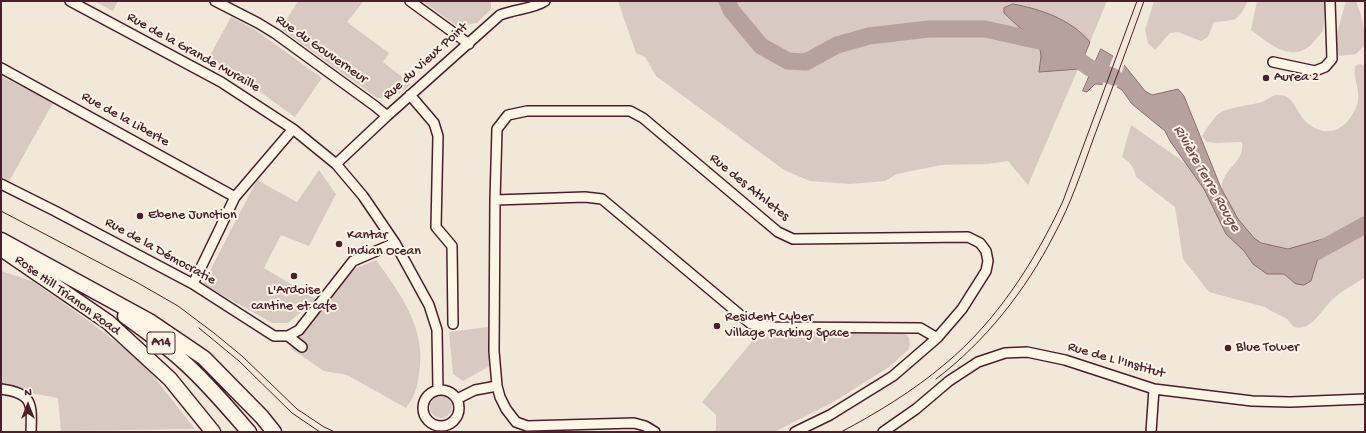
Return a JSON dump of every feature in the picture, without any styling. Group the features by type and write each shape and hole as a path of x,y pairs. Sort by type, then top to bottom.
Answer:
{"main road":[{"name":"Rose Hill Trianon Road","path":"1,240 59,271"},
{"name":"Rose Hill Trianon Road","path":"1,249 108,322 170,378 213,432"},
{"name":"A14","path":"59,271 169,349 212,389 249,432"},
{"path":"59,271 151,322 204,358 262,417 274,432"}],"street":[{"name":"Rue de la Grande Muraille","path":"70,1 221,82 293,129 336,164 363,196 396,243 429,305 437,330 438,390"},
{"name":"Rue du Gouverneur","path":"215,1 276,34 375,106 386,116"},
{"path":"410,1 469,44"},
{"name":"Rue du Vieux Point","path":"336,164 386,116 500,15 510,10 536,6 545,1"},
{"path":"1273,62 1315,71 1325,67 1332,59 1330,1"},
{"name":"Rue de la Liberte","path":"1,68 236,197"},
{"path":"410,95 434,123 438,136 436,227 452,246 453,324"},
{"name":"Rue des Athletes","path":"655,432 645,426 634,423 527,426 516,422 506,409 500,397 497,386 494,351 497,129 508,114 527,111 630,111 643,118 778,232 793,239 968,237 980,243 986,251 988,261 986,271 962,310 937,338 893,376 830,415 795,432"},
{"path":"193,284 236,197 293,129"},
{"name":"Rue de la Démocratie","path":"1,184 193,284 274,336 288,336 302,347"},
{"path":"495,200 585,196 602,199 751,324 773,327 920,328 937,338"},
{"path":"288,336 299,330 353,261 396,243"},
{"name":"Rue de L l'Institut","path":"883,432 916,409 949,381 972,365 1005,353 1027,352 1065,360 1154,389 1252,401 1290,402 1365,399"},
{"path":"457,399 475,390 497,386"},
{"path":"1,389 20,393 30,404 32,410 31,432"},
{"path":"1151,432 1154,389"},
{"path":"438,390 449,392 457,399 459,410 451,428 433,424 425,418 423,412 424,400 433,392 438,390"}],"shaded area":[{"path":"94,1 118,1 113,11"},
{"path":"298,1 364,1 347,22 389,53 383,62 411,84 396,95 377,98 281,29"},
{"path":"422,1 491,1 491,9 477,23 457,26"},
{"path":"618,1 1107,1 1090,42 1080,31 1029,7 1013,4 1004,8 1020,28 1032,33 1039,43 1041,56 1039,72 1078,69 1028,185 1008,161 988,164 941,165 897,174 885,181 850,184 810,181 784,170 656,76 645,57 636,53"},
{"path":"1154,1 1248,1 1236,19 1214,22 1208,37 1201,41 1178,32 1170,33 1155,50 1148,43 1145,30"},
{"path":"1257,1 1326,1 1323,31 1310,46 1298,52 1291,52 1276,47 1251,30"},
{"path":"1346,1 1356,1 1363,23 1365,45 1356,54 1339,56 1335,49 1335,40"},
{"path":"231,17 254,29 322,78 295,117 260,92 207,61"},
{"path":"1359,64 1365,65 1365,277 1336,296 1310,324 1299,328 1293,326 1287,319 1265,307 1209,292 1183,259 1175,207 1136,177 1131,165 1122,157 1131,125 1221,188 1222,182 1227,173 1239,158 1242,142 1207,142 1202,136 1216,116 1232,108 1262,102 1272,96 1282,95 1294,104 1303,119 1314,128 1323,131 1332,131 1344,125 1354,112 1357,105 1358,93 1355,66"},
{"path":"1,76 53,103 7,185 1,182"},
{"path":"319,170 336,194 309,246 281,235 264,268 316,299 288,323 272,323 203,284 257,180 297,202"},
{"path":"376,260 403,299 416,328 419,342 419,374 414,394 406,408 347,375 324,371 291,349 299,336 354,269"},
{"path":"1,271 32,281 89,321 144,364 195,429 61,431 58,398 1,388"},
{"path":"488,327 490,366 463,381 453,374 449,332"},
{"path":"898,332 907,335 909,338 910,345 908,350 889,367 830,404 774,432 714,432 716,429 716,415 702,402 759,333"},
{"path":"441,396 449,399 452,407 449,415 441,418 433,415 430,407 433,399"}],"water":[{"path":"1013,4 1045,12 1074,27 1083,34 1090,42 1079,69 1039,72 1041,56 1039,43 1032,33 1020,28 1004,13 1004,8"},
{"path":"1101,49 1121,61 1145,91 1152,95 1178,89 1184,96 1221,188 1238,219 1254,238 1261,243 1288,249 1330,237 1337,242 1318,258 1311,281 1304,285 1296,284 1284,274 1267,274 1253,264 1244,251 1226,234 1204,189 1170,141 1165,131 1132,104 1122,90 1114,85 1095,84 1087,92 1083,91"}],"pier":[{"path":"1114,54 1123,59 1125,63 1116,89 1114,87 1102,86"}],"waterway":[{"name":"Rivière Terre Rouge","path":"727,1 731,10 761,46 788,61 806,62 837,45 869,36 929,29 985,29 1057,45 1090,68 1114,77"},
{"name":"Rivière Terre Rouge","path":"1316,252 1365,225"}],"tram line":[{"path":"841,432 894,401 945,364 981,329 1013,289 1040,246 1063,201 1137,1"},
{"path":"936,379 971,349 1003,314 1031,276 1043,255 1066,211 1076,187 1144,1"},
{"path":"1,211 138,283 178,306 242,356 297,409 324,427 335,432"},
{"path":"199,328 239,361 292,413 320,432"}],"place":[{"name":"Aurea 2","path":"1266,78"},
{"name":"Ebene Junction","path":"140,216"},
{"name":"Kantar Indian Ocean","path":"339,244"},
{"name":"L'Ardoise cantine et cafe","path":"294,276"},
{"name":"Resident Cyber Village Parking Space","path":"717,326"},
{"name":"Blue Tower","path":"1228,348"}]}
